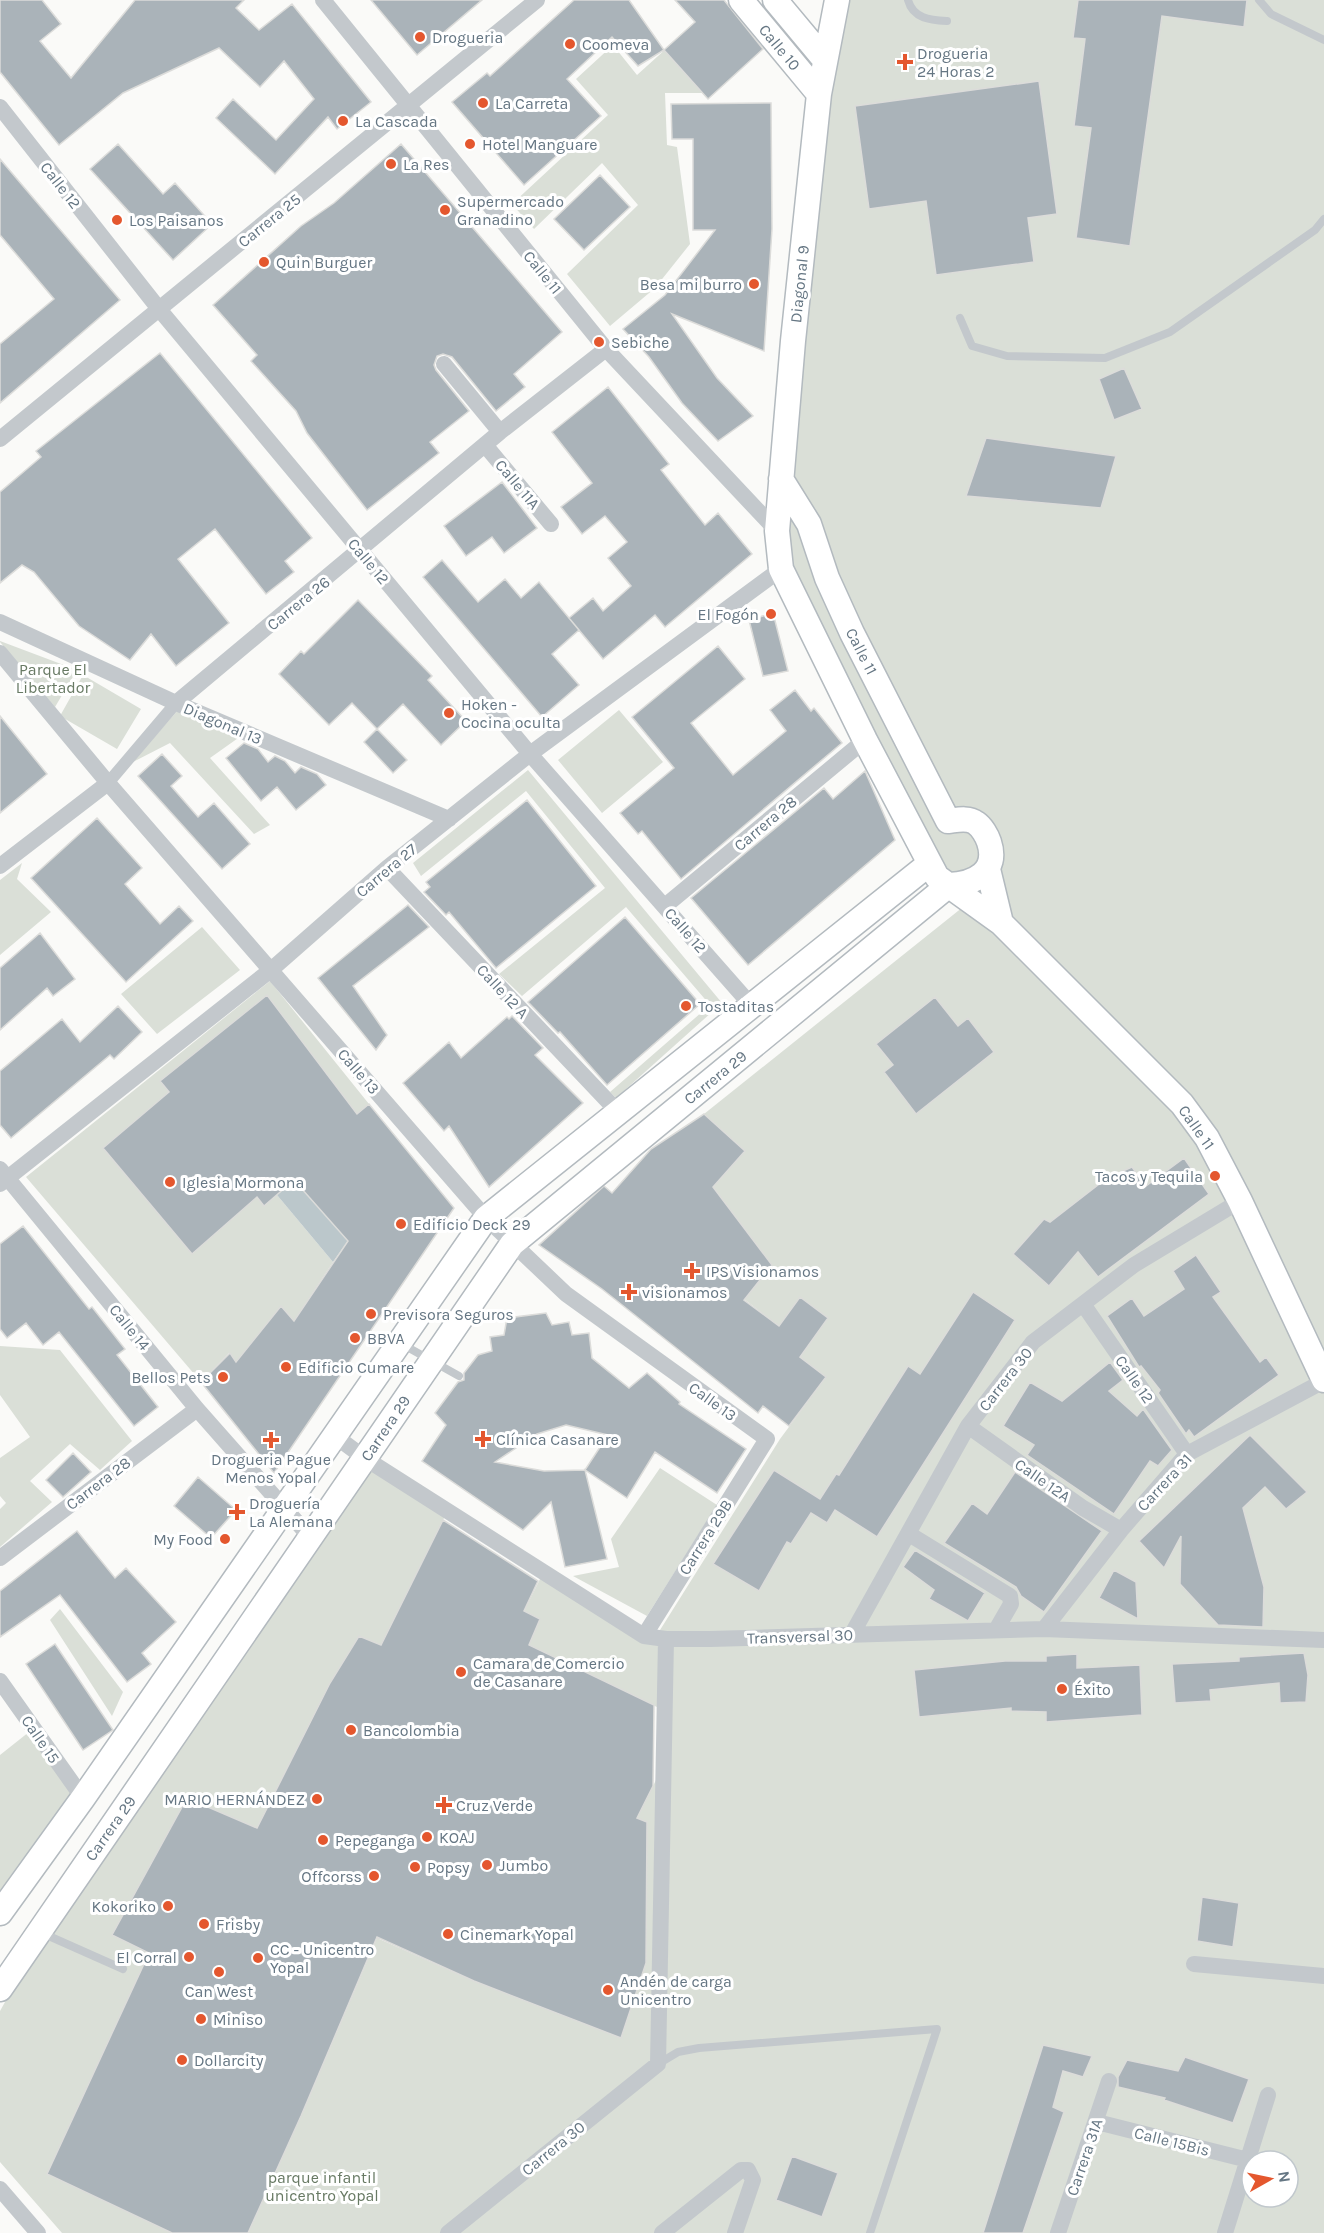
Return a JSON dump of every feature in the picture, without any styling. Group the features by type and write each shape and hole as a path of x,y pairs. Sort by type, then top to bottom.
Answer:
{"main road":[{"name":"Calle 10","path":"741,0 819,94"},
{"name":"Calle 10","path":"775,0 825,60"},
{"name":"Diagonal 9","path":"781,568 777,531 781,479 819,94 837,0"},
{"name":"Calle 11","path":"781,479 808,524 827,578 852,633 948,821"},
{"name":"Calle 11","path":"781,568 865,740 937,877 1001,923 1182,1104 1207,1138 1240,1201 1324,1381"},
{"path":"929,864 929,845 936,830 948,821 965,819 976,822 987,836 993,853 988,869 980,878 966,884 949,885"},
{"name":"Carrera 29","path":"0,1913 83,1798 283,1507 486,1218 929,864"},
{"path":"988,869 1001,923"},
{"name":"Carrera 29","path":"0,1989 512,1244 949,885"}],"street":[{"name":"Calle 11","path":"323,0 606,349 777,531"},
{"name":"Carrera 25","path":"0,439 537,0"},
{"name":"Calle 12","path":"0,107 159,309 530,754 751,1005"},
{"name":"Carrera 26","path":"0,866 108,783 176,703 361,551 500,432 606,349"},
{"path":"444,364 500,432"},
{"name":"Calle 11A","path":"485,445 551,524"},
{"name":"Carrera 27","path":"3,1177 272,969 387,868 530,754 781,568"},
{"name":"Diagonal 13","path":"0,622 176,703 449,819"},
{"name":"Calle 13","path":"0,653 108,783 486,1218 567,1294 766,1439"},
{"name":"Carrera 28","path":"665,906 865,740"},
{"name":"Calle 12 A","path":"387,868 619,1113"},
{"name":"Calle 14","path":"3,1177 197,1408 310,1537"},
{"name":"Carrera 30","path":"852,1634 968,1426 1034,1342 1134,1265 1240,1201"},
{"name":"Calle 12","path":"1083,1304 1187,1454"},
{"name":"Carrera 31","path":"1044,1629 1121,1530 1187,1454 1324,1381"},
{"name":"Carrera 28","path":"0,1558 197,1408"},
{"name":"Calle 12A","path":"968,1426 1083,1508 1121,1530"},
{"name":"Transversal 30","path":"335,1436 366,1459 645,1636 666,1639 1044,1629 1324,1640"},
{"name":"Carrera 29B","path":"645,1636 766,1439"},
{"path":"909,1534 1010,1596 1011,1604 996,1630"},
{"path":"657,2064 666,1639"},
{"name":"Calle 15","path":"0,1680 83,1798"},
{"path":"1194,1964 1324,1976"},
{"name":"Carrera 30","path":"448,2233 657,2064"},
{"name":"Carrera 31A","path":"1058,2233 1109,2081"},
{"path":"1251,2149 1268,2095"},
{"name":"Calle 15Bis","path":"1097,2122 1240,2158"},
{"path":"662,2233 741,2170 748,2170 753,2180 735,2233"},
{"path":"1225,2233 1240,2185"},
{"path":"0,2189 38,2233"}],"lane":[{"path":"908,0 909,5 924,18 947,21"},
{"path":"1259,0 1271,14 1324,40"},
{"path":"960,318 972,346 999,354 1105,358 1170,332 1315,230 1324,219"},
{"path":"400,1343 459,1376"},
{"path":"39,1931 123,1969"},
{"path":"657,2064 678,2052 699,2048 937,2029 870,2233"}],"green space":[{"name":"parque infantil unicentro Yopal","path":"846,0 1324,0 1324,2233 248,2233 377,1938 474,1981 621,2038 646,1963 647,1822 637,1818 657,1778 659,1708 529,1645 539,1620 524,1611 541,1577 655,1638 780,1439 826,1377 800,1357 828,1318 800,1298 779,1326 744,1299 712,1187 745,1151 704,1114 968,903 933,855 792,566 787,528 824,140"},
{"path":"613,45 637,75 668,47 709,93 665,93 667,145 677,147 690,244 655,288 610,326 567,274 638,205 602,163 534,229 512,204 608,115 576,79"},
{"name":"Parque El Libertador","path":"0,642 77,670 55,707"},
{"path":"83,675 141,709 117,749 60,716"},
{"path":"180,708 241,736 210,758 270,825 254,834 170,743 131,763"},
{"path":"619,710 663,762 602,813 558,760"},
{"path":"528,770 722,1003 616,1098 610,1092 710,1005 626,907 522,996 499,974 605,888 526,791 421,876 413,863"},
{"path":"22,863 17,879 51,912 0,955 0,880"},
{"path":"202,927 240,970 157,1034 121,994"},
{"path":"270,981 369,1104 357,1114 267,996 160,1081 264,1206 277,1195 333,1262 294,1321 236,1362 229,1353 201,1382 26,1177"},
{"path":"0,1346 60,1350 132,1441 100,1470 70,1444 30,1481 52,1502 0,1547 0,1509 6,1503 0,1496 0,1458 30,1437 0,1395"},
{"path":"366,1465 445,1516 381,1645 359,1637 328,1687 257,1828 187,1798 113,1935 149,1953 47,2174 172,2233 62,2233 0,2162 0,2011 23,1970"},
{"path":"660,1468 717,1505 647,1616 573,1576 619,1567 611,1539"},
{"path":"60,1609 123,1692 112,1716 50,1620"},
{"path":"29,1732 73,1793 0,1892 0,1755"}],"shaded area":[{"path":"294,1180 348,1241 333,1262 277,1195"}],"building":[{"path":"0,0 42,0 61,24 40,41 71,78 135,0 244,0 236,8 259,30 292,4 371,102 337,129 328,117 275,174 216,118 233,99 276,140 314,99 284,61 260,87 219,48 123,93 59,145 0,72"},
{"name":"Drogueria","path":"371,0 482,0 417,55"},
{"path":"574,0 629,0 664,50 638,66 612,37 567,79 601,116 524,185 452,102 487,73 490,76"},
{"path":"675,0 724,0 763,49 708,99 664,50 695,22"},
{"path":"1078,0 1247,0 1244,27 1162,16 1130,246 1076,238 1091,128 1074,126 1085,39 1073,38"},
{"path":"1039,81 1057,214 1028,218 1034,262 936,275 926,201 869,209 855,106"},
{"path":"771,103 772,229 764,351 672,314 717,378 753,416 718,441 682,403 649,357 623,329 665,295 715,230 693,230 693,139 672,139 671,104"},
{"path":"118,144 163,194 175,183 212,224 173,260 90,169"},
{"path":"401,144 562,332 514,374 525,387 496,411 452,357 443,354 437,356 434,365 436,370 469,411 430,442 439,453 367,510 307,433 296,411 251,361 257,355 213,305 301,226 334,203"},
{"path":"0,159 120,300 0,403 0,344 54,299 0,235"},
{"path":"600,175 630,207 584,250 554,219"},
{"path":"160,353 312,538 285,561 294,572 266,594 215,529 178,559 229,623 176,666 151,634 130,660 79,626 34,572 22,565 0,583 0,492 41,457 36,451"},
{"path":"1124,368 1142,409 1114,420 1099,379"},
{"path":"608,387 669,464 661,470 705,525 718,513 752,554 665,627 655,615 603,659 569,618 593,598 603,611 631,586 608,558 627,542 605,516 582,534 561,507 592,483 552,432"},
{"path":"986,438 1116,456 1101,508 966,496"},
{"path":"502,482 537,528 504,553 492,537 466,556 444,526"},
{"path":"442,560 478,602 505,579 521,598 539,582 579,630 552,654 579,685 542,717 423,577"},
{"path":"358,600 432,676 428,680 466,721 441,745 403,704 377,729 352,703 329,725 279,674 301,651 304,654"},
{"path":"773,613 788,671 763,676 749,620"},
{"path":"718,646 745,679 691,723 733,775 786,731 770,710 795,690 811,711 814,708 842,743 681,879 642,831 638,834 620,813 674,768 632,717"},
{"path":"0,716 47,774 0,813"},
{"path":"377,729 407,760 393,773 364,742"},
{"path":"244,743 258,749 268,762 275,756 285,761 295,773 301,767 317,774 326,785 296,810 277,787 261,801 226,758"},
{"path":"162,754 182,776 171,786 198,817 214,803 250,844 222,869 138,776"},
{"path":"865,771 895,840 748,965 691,898 824,788 833,799"},
{"path":"527,800 596,886 496,968 449,912 446,915 424,892 430,887 426,882"},
{"path":"97,818 142,868 125,884 160,924 179,906 193,921 126,982 31,878"},
{"path":"408,905 429,927 353,986 387,1035 376,1050 318,978"},
{"path":"625,917 700,1004 607,1085 560,1032 558,1033 528,1002"},
{"path":"40,933 75,979 53,996 47,988 0,1030 0,968"},
{"path":"267,995 357,1114 369,1104 454,1208 274,1473 201,1382 230,1353 236,1362 281,1306 294,1321 348,1241 294,1180 264,1206 257,1197 192,1254 103,1148 169,1092 160,1081"},
{"path":"935,997 958,1026 968,1018 994,1052 916,1114 884,1072 893,1065 876,1044"},
{"path":"118,1006 142,1032 114,1059 110,1055 11,1138 0,1125 0,1071 62,1019 80,1042"},
{"path":"512,1016 543,1048 535,1055 583,1103 489,1187 449,1126 444,1131 403,1083 449,1042 461,1058 507,1017 509,1019"},
{"path":"704,1114 745,1151 713,1187 772,1265 744,1300 779,1326 800,1297 828,1318 800,1357 826,1377 789,1426 763,1406 758,1413 602,1289 539,1245 604,1186 612,1193 651,1149"},
{"path":"1184,1158 1209,1194 1098,1277 1078,1252 1049,1286 1013,1254 1044,1219 1050,1222 1107,1178 1132,1167 1146,1186"},
{"path":"23,1226 89,1309 92,1307 125,1349 117,1355 158,1407 134,1426 59,1332 43,1345 26,1323 7,1338 0,1329 0,1244"},
{"path":"1196,1255 1221,1292 1213,1297 1260,1362 1266,1357 1279,1375 1194,1437 1189,1430 1186,1434 1158,1393 1160,1390 1141,1366 1139,1367 1107,1316 1132,1298 1144,1316 1184,1289 1173,1271"},
{"path":"973,1292 1015,1320 877,1537 835,1510 827,1523 811,1513 791,1544 787,1542 759,1591 713,1564 774,1470 820,1499 836,1474 839,1475 908,1366 920,1374"},
{"name":"Clínica Casanare","path":"546,1313 552,1325 569,1322 572,1335 589,1333 592,1358 629,1388 647,1373 680,1402 679,1404 746,1449 717,1493 655,1452 627,1498 585,1470 607,1559 565,1567 551,1502 523,1530 422,1461 446,1425 435,1413 458,1382 464,1380 464,1373 478,1355 492,1351 490,1337 504,1335 507,1318","holes":["566,1425 608,1435 585,1470 544,1471 495,1462 537,1434"]},
{"path":"1110,1362 1123,1380 1109,1391 1137,1416 1143,1409 1172,1450 1158,1466 1150,1461 1114,1514 1027,1455 1034,1445 1003,1426 1030,1382 1062,1401"},
{"path":"1250,1435 1307,1492 1286,1509 1265,1487 1243,1508 1264,1587 1263,1627 1218,1625 1180,1584 1181,1536 1164,1568 1139,1541"},
{"path":"73,1453 91,1472 63,1497 46,1480"},
{"path":"1015,1472 1102,1531 1044,1612 1021,1596 1016,1587 944,1543 972,1503 987,1514"},
{"path":"198,1477 236,1510 211,1538 174,1506"},
{"name":"CC - Unicentro Yopal","path":"443,1520 538,1581 524,1611 540,1619 529,1645 654,1705 653,1786 637,1818 647,1822 646,1963 621,2038 474,1981 377,1937 301,2116 248,2233 172,2233 47,2174 149,1953 112,1935 187,1798 257,1828 330,1683 359,1636 381,1645"},
{"path":"77,1531 115,1578 126,1568 176,1622 142,1653 151,1664 127,1682 60,1595 0,1637 0,1591"},
{"path":"915,1550 985,1593 968,1621 929,1599 934,1590 903,1567"},
{"path":"1114,1570 1136,1582 1138,1619 1099,1598"},
{"path":"55,1644 113,1730 83,1750 26,1664"},
{"path":"1304,1653 1308,1675 1306,1702 1280,1703 1279,1683 1210,1690 1211,1701 1175,1703 1172,1664 1239,1661 1239,1657"},
{"path":"1077,1654 1077,1668 1140,1665 1142,1715 1046,1722 1046,1712 1011,1711 1011,1708 919,1717 914,1670 1005,1661 1046,1661 1046,1656"},
{"path":"1202,1897 1239,1903 1233,1947 1197,1941"},
{"path":"1043,2045 1092,2056 1083,2077 1063,2071 1053,2107 1064,2112 1023,2233 983,2233"},
{"path":"1185,2057 1249,2079 1233,2123 1164,2100 1165,2098 1118,2087 1118,2077 1127,2060 1178,2071"},
{"path":"792,2156 838,2173 822,2217 776,2200"}],"place":[{"name":"Drogueria","path":"420,37"},
{"name":"Coomeva","path":"570,44"},
{"name":"Drogueria 24 Horas 2","path":"905,62"},
{"name":"La Carreta","path":"483,103"},
{"name":"La Cascada","path":"343,121"},
{"name":"Hotel Manguare","path":"470,144"},
{"name":"La Res","path":"391,164"},
{"name":"Supermercado Granadino","path":"445,210"},
{"name":"Los Paisanos","path":"117,220"},
{"name":"Quin Burguer","path":"264,262"},
{"name":"Besa mi burro","path":"754,284"},
{"name":"Sebiche","path":"599,342"},
{"name":"El Fogón","path":"771,614"},
{"name":"Hoken - Cocina oculta","path":"449,713"},
{"name":"Tostaditas","path":"686,1006"},
{"name":"Tacos y Tequila","path":"1215,1176"},
{"name":"Iglesia Mormona","path":"170,1182"},
{"name":"Edificio Deck 29","path":"401,1224"},
{"name":"IPS Visionamos","path":"692,1271"},
{"name":"visionamos","path":"629,1292"},
{"name":"Previsora Seguros","path":"371,1314"},
{"name":"BBVA","path":"355,1338"},
{"name":"Edificio Cumare","path":"286,1367"},
{"name":"Bellos Pets","path":"223,1377"},
{"name":"Clínica Casanare","path":"483,1439"},
{"name":"Drogueria Pague Menos Yopal","path":"271,1440"},
{"name":"Droguería La Alemana","path":"237,1512"},
{"name":"My Food","path":"225,1539"},
{"name":"Camara de Comercio de Casanare","path":"461,1672"},
{"name":"Éxito","path":"1062,1689"},
{"name":"Bancolombia","path":"351,1730"},
{"name":"MARIO HERNÁNDEZ","path":"317,1799"},
{"name":"Cruz Verde","path":"444,1805"},
{"name":"KOAJ","path":"427,1837"},
{"name":"Pepeganga","path":"323,1840"},
{"name":"Jumbo","path":"487,1865"},
{"name":"Popsy","path":"415,1867"},
{"name":"Offcorss","path":"374,1876"},
{"name":"Kokoriko","path":"168,1906"},
{"name":"Frisby","path":"204,1924"},
{"name":"Cinemark Yopal","path":"448,1934"},
{"name":"El Corral","path":"189,1957"},
{"name":"CC - Unicentro Yopal","path":"258,1958"},
{"name":"Can West","path":"219,1972"},
{"name":"Andén de carga Unicentro","path":"608,1990"},
{"name":"Miniso","path":"201,2019"},
{"name":"Dollarcity","path":"182,2060"}]}
